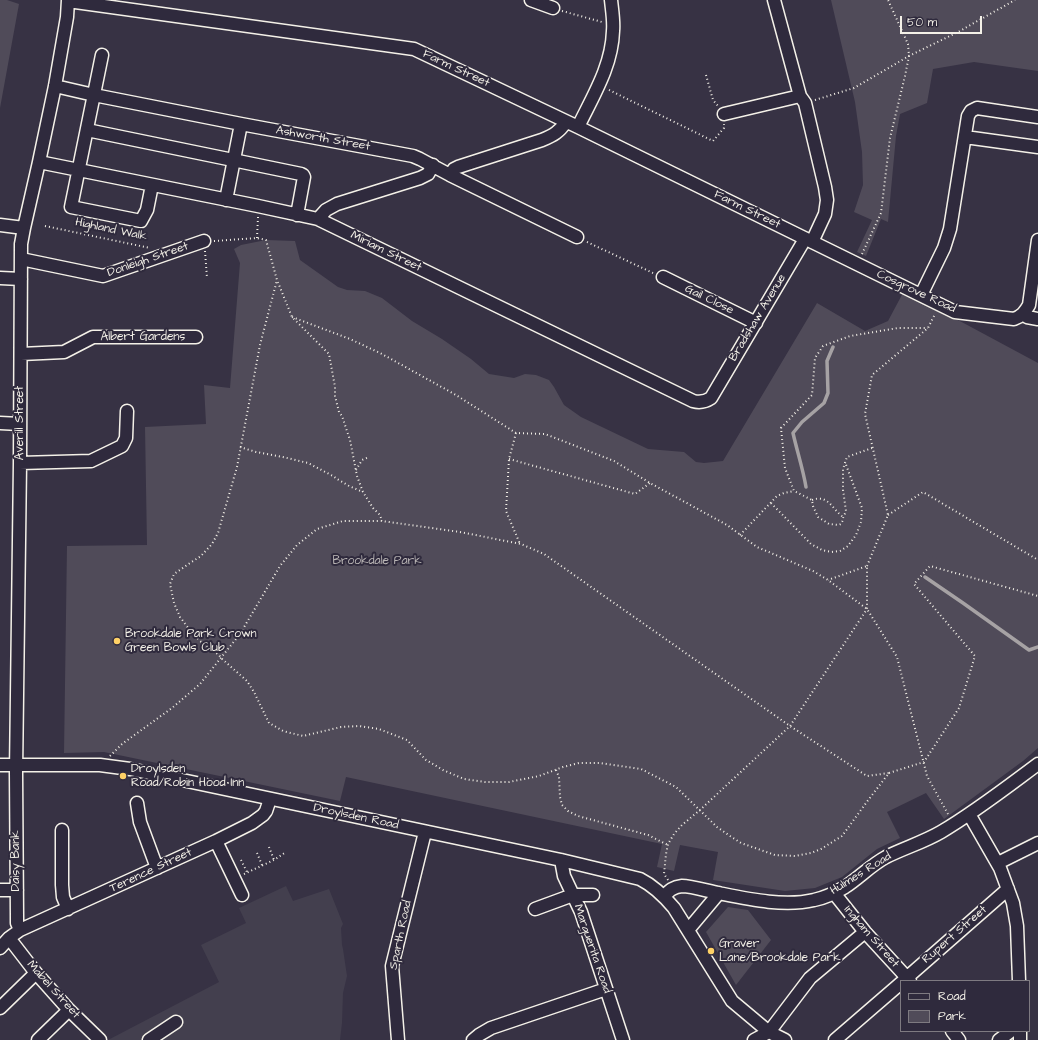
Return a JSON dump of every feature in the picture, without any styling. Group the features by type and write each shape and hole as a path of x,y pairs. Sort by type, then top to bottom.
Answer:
{"street":[{"path":"531,0 554,8"},
{"path":"578,127 604,75 611,52 614,30 612,0"},
{"name":"Bradshaw Avenue","path":"711,398 756,323 825,214 827,200 825,187 803,100 774,0"},
{"name":"Averill Street","path":"16,765 21,244 40,162 68,1"},
{"name":"Farm Street","path":"68,1 414,49 578,127 808,241"},
{"path":"102,55 70,206 141,221 147,210 152,185"},
{"name":"Ashworth Street","path":"54,86 241,124 413,156 577,237"},
{"path":"724,114 803,100"},
{"path":"921,295 944,248 950,229 968,116 971,111 977,108 1038,117"},
{"path":"450,175 454,169 458,167 542,140 555,134 566,122"},
{"path":"226,200 241,124"},
{"path":"87,130 303,175 304,177 297,214"},
{"path":"965,137 1038,147"},
{"name":"Miriam Street","path":"40,162 318,219 693,401 706,401 711,398"},
{"path":"318,219 326,210 337,204 420,178 430,172 433,165"},
{"path":"0,224 24,228"},
{"path":"1038,240 1028,305 1024,314 1027,317 1038,319"},
{"name":"Donleigh Street","path":"21,259 103,276 204,241"},
{"name":"Cosgrove Road","path":"808,241 955,312 1014,319 1024,314"},
{"name":"Gail Close","path":"663,277 756,323"},
{"path":"0,278 21,279"},
{"name":"Albert Gardens","path":"21,354 64,352 93,337 196,337"},
{"path":"20,463 91,461 122,446 126,438 127,411"},
{"path":"0,423 20,424"},
{"name":"Hulmes Road","path":"668,892 684,886 764,901 797,902 824,898 845,887 876,863 955,824 1038,764"},
{"name":"Droylsden Road","path":"0,765 100,765 130,769 561,860 640,879 668,892 674,908 732,1001 769,1032 785,1040"},
{"name":"Daisy Bank","path":"16,765 16,890 18,923 20,930"},
{"name":"Terence Street","path":"20,930 216,841 259,819 266,811 270,799"},
{"path":"137,803 140,822 157,868"},
{"path":"970,814 998,864 1013,903 1017,926 1019,980"},
{"path":"62,830 62,885 63,897 68,909"},
{"name":"Sparth Road","path":"398,1040 392,966 425,832"},
{"path":"216,841 242,895"},
{"path":"998,864 1038,843"},
{"name":"Marguerita Road","path":"561,860 564,876 581,912 623,1040"},
{"name":"Rupert Street","path":"905,980 1008,889"},
{"path":"0,890 16,890"},
{"path":"688,930 719,893"},
{"name":"Ingham Street","path":"834,893 905,980"},
{"path":"535,909 573,895 593,895"},
{"path":"0,948 9,938 20,930"},
{"path":"754,1040 769,1032 810,978 865,932"},
{"name":"Mabel Street","path":"9,938 36,973 69,1010 100,1040"},
{"path":"0,1008 36,973"},
{"name":"Rupert Street","path":"835,1040 900,984"},
{"path":"473,1040 491,1028 606,989"},
{"path":"38,1040 69,1010"},
{"path":"149,1040 176,1022"},
{"path":"953,1032 959,1040"},
{"path":"999,1040 1010,1032"}],"path":[{"path":"858,264 881,213 890,138 909,56 908,44 888,0"},
{"path":"803,100 854,88 909,56 958,32 1015,0"},
{"path":"554,8 567,13 613,24"},
{"path":"599,85 713,141 724,128 724,114 713,100 706,75"},
{"path":"257,238 258,206"},
{"name":"Highland Walk","path":"45,226 150,248"},
{"path":"577,237 663,277"},
{"path":"207,278 204,241 257,238 266,240 277,280 292,317 329,354 335,386 335,396 339,412 342,416 350,440 356,476 363,492 373,508 380,515 382,521"},
{"path":"277,280 260,345 237,467 218,533 212,544 201,556 174,574 170,584 174,604 189,629 200,641 247,681 270,723 283,731 303,736 341,727 359,726 379,729 407,740 426,760 443,770 464,779 485,782 509,782 540,776 579,763 600,763 641,769 676,787 717,827 741,843 779,856 796,856 810,853 821,849 842,836 889,773"},
{"path":"668,892 664,874 668,845 674,834 790,726 867,609 868,566 888,515 864,414 872,375 928,328 940,305"},
{"path":"292,317 350,339 382,354 456,395 516,433 545,434 614,461 650,483 727,525 757,548 813,571 828,580 867,609 898,656 927,776 955,824"},
{"path":"794,491 785,468 781,428 812,395 814,358 823,346 850,336 898,328 928,328"},
{"path":"516,433 509,459 506,512 521,544"},
{"path":"240,447 256,452 308,463 349,486 363,492"},
{"path":"812,500 818,517 829,524 841,524 846,511 843,490 843,469 847,457 872,448"},
{"path":"355,471 362,460 368,457"},
{"path":"509,459 635,494 650,483"},
{"path":"771,503 811,544 822,550 831,552 840,551 848,546 856,535 861,522 862,508 845,462"},
{"path":"740,535 777,496 794,491 812,500 822,498 843,518"},
{"path":"888,515 923,492 1038,560"},
{"path":"100,765 122,744 172,708 200,684 240,634 280,566 297,544 317,529 343,521 382,521 460,532 521,544 544,554 790,726 867,776 889,773 924,762 959,708 975,656 914,584 930,566 1038,596"},
{"path":"828,580 868,566"},
{"path":"556,770 559,777 562,805 568,811 578,816 648,835 668,845"},
{"path":"269,847 274,860"},
{"path":"234,879 274,860 286,852"},
{"path":"257,853 262,865"},
{"path":"241,860 247,872"}],"shaded area":[{"path":"286,886 293,901 329,889 343,924 341,928 342,945 347,976 343,993 340,1040 108,1040 219,982 201,945 246,923 239,908"}],"green space":[{"path":"0,0 7,0 19,4 0,108"},
{"path":"831,0 1038,0 1038,71 974,62 933,69 927,103 900,114 896,136 888,222 881,219 866,256 857,252 872,220 854,212 863,185 862,152 855,102"},
{"name":"Brookdale Park","path":"266,240 295,241 300,260 338,287 347,290 365,291 382,298 412,321 471,359 489,374 514,378 525,374 536,375 549,380 564,405 581,417 648,449 684,452 696,462 704,463 723,461 817,303 865,331 888,321 904,291 1038,363 1038,748 1023,761 944,819 926,793 887,812 900,838 877,849 842,877 815,888 785,891 713,880 718,852 680,845 674,871 657,867 662,844 346,777 340,801 104,752 64,753 67,546 147,545 145,427 206,424 204,385 230,388 240,263 234,249 241,245"},
{"path":"728,907 748,910 771,940 736,985 706,932"}],"waterway":[{"path":"806,487 793,433 802,422 824,403 828,393 827,361 833,347"},
{"path":"925,577 1029,650 1038,647"}],"place":[{"name":"Brookdale Park Crown Green Bowls Club","path":"117,641"},
{"name":"Droylsden Road/Robin Hood Inn","path":"123,776"},
{"name":"Graver Lane/Brookdale Park","path":"711,951"}]}
